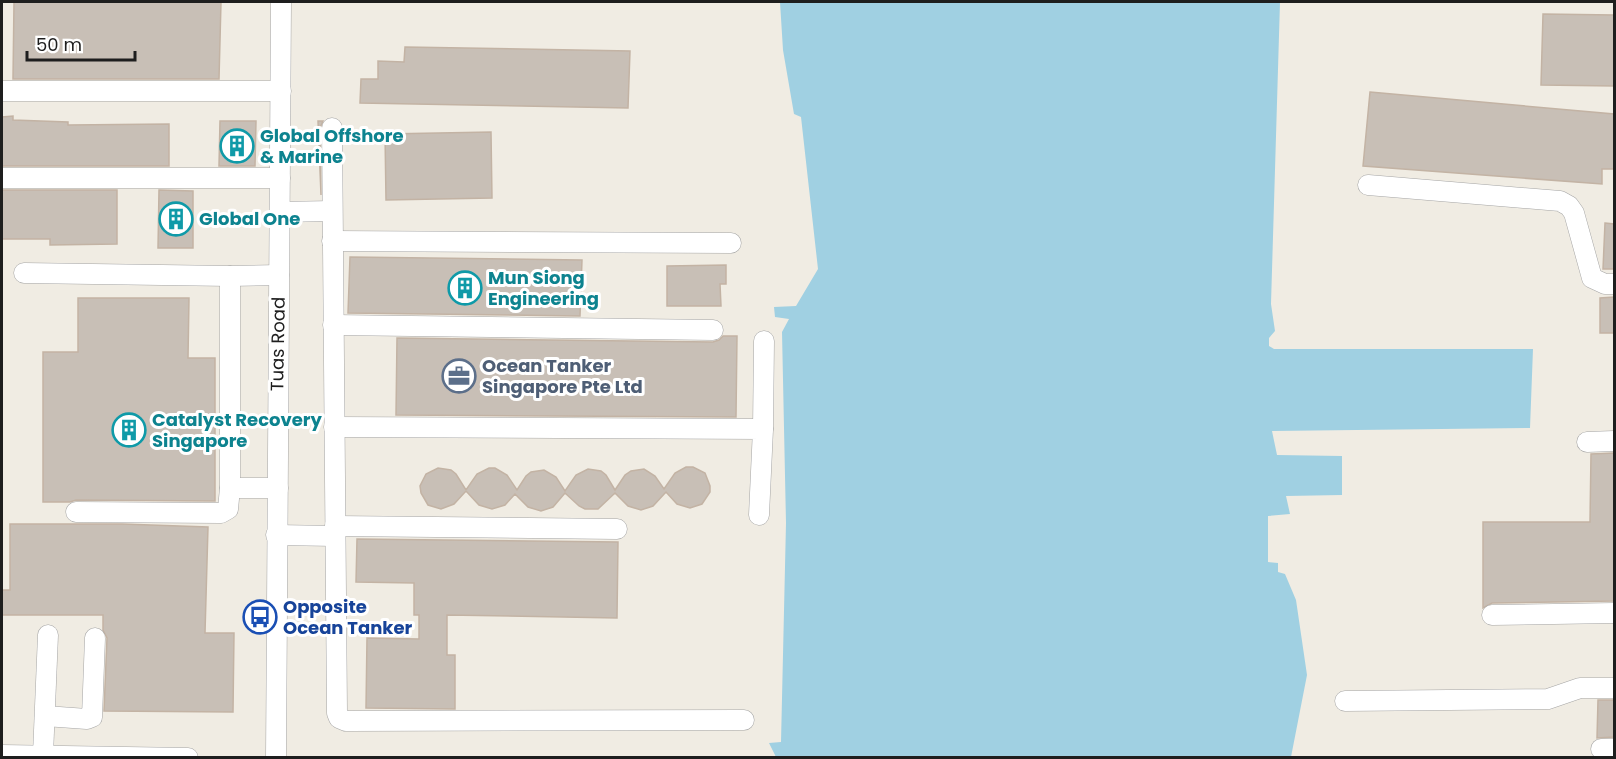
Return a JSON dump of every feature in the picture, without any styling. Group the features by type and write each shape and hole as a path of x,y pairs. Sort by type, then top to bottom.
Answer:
{"street":[{"name":"Tuas Road","path":"276,758 281,2"},
{"path":"2,91 281,92"},
{"path":"332,128 337,713 342,720 744,720"},
{"path":"2,178 280,178"},
{"path":"1368,185 1560,201 1569,206 1574,213 1592,278 1605,284 1614,284"},
{"path":"280,212 332,211"},
{"path":"332,241 731,243"},
{"path":"24,273 279,275"},
{"path":"76,512 221,513 225,512 230,505 230,276"},
{"path":"333,325 713,330"},
{"path":"759,515 764,341"},
{"path":"334,427 763,429"},
{"path":"1587,442 1614,441"},
{"path":"230,488 278,488"},
{"path":"276,535 335,531 616,529"},
{"path":"1492,615 1614,613"},
{"path":"43,755 48,635"},
{"path":"45,716 92,717 95,638"},
{"path":"1345,701 1548,699 1580,688 1614,688"},
{"path":"2,755 188,758"}],"water":[{"path":"780,2 1280,2 1271,304 1275,331 1269,338 1269,346 1274,349 1533,349 1530,428 1272,431 1277,455 1342,456 1342,495 1286,496 1290,514 1268,516 1268,562 1278,563 1278,572 1285,574 1296,600 1307,675 1291,757 776,757 769,743 781,742 786,523 782,332 789,319 775,317 774,307 796,306 818,269 801,117 794,114 783,50"}],"building":[{"path":"14,2 221,2 219,79 13,79"},
{"path":"1543,14 1614,15 1614,86 1541,85"},
{"path":"405,47 630,51 628,108 360,103 361,79 378,79 378,61 404,62"},
{"path":"1370,92 1614,114 1614,169 1602,169 1602,184 1363,166"},
{"path":"13,116 13,120 68,122 68,125 169,124 169,166 2,166 2,117"},
{"name":"Global Offshore & Marine","path":"220,121 256,121 255,166 219,166"},
{"path":"318,121 323,121 320,128 321,195"},
{"path":"491,132 492,198 386,200 385,134"},
{"path":"2,190 117,190 117,244 50,245 50,239 2,239"},
{"name":"Global One","path":"159,190 193,191 193,248 158,248"},
{"path":"1605,223 1614,224 1614,269 1603,269"},
{"name":"Mun Siong Engineering","path":"350,257 582,260 580,316 348,313"},
{"path":"726,265 726,284 720,284 721,306 667,306 667,266"},
{"path":"1614,297 1614,333 1600,333 1600,298"},
{"name":"Catalyst Recovery Singapore","path":"78,298 189,298 188,358 215,358 215,501 76,500 43,502 43,352 78,352"},
{"path":"723,336 737,336 736,417 396,415 397,338 713,342"},
{"path":"1614,453 1614,601 1492,603 1483,608 1483,522 1590,522 1591,454"},
{"path":"686,467 693,467 705,473 710,486 710,492 702,504 690,508 677,504 666,492 653,506 641,510 628,506 615,493 598,509 585,509 565,493 553,507 541,511 528,507 515,494 505,505 492,509 479,505 466,491 454,504 441,509 428,505 420,486 426,474 438,468 451,470 466,490 477,474 489,468 495,468 507,475 517,490 531,472 544,470 556,477 565,491 576,475 588,469 601,471 615,490 625,475 631,471 644,469 655,476 664,489 675,473"},
{"path":"10,524 208,527 205,633 234,633 233,712 104,711 107,638 103,630 103,615 2,615 2,590 10,590"},
{"path":"357,539 618,542 617,618 447,615 447,655 455,655 455,709 366,708 367,638 419,639 419,615 414,615 414,583 356,582"},
{"path":"1598,700 1614,700 1614,737 1597,738"}],"place":[{"name":"Global Offshore & Marine","path":"237,146"},
{"name":"Global One","path":"176,219"},
{"name":"Mun Siong Engineering","path":"465,288"},
{"name":"Ocean Tanker Singapore Pte Ltd","path":"459,376"},
{"name":"Catalyst Recovery Singapore","path":"129,430"},
{"name":"Opposite Ocean Tanker","path":"260,617"}]}
